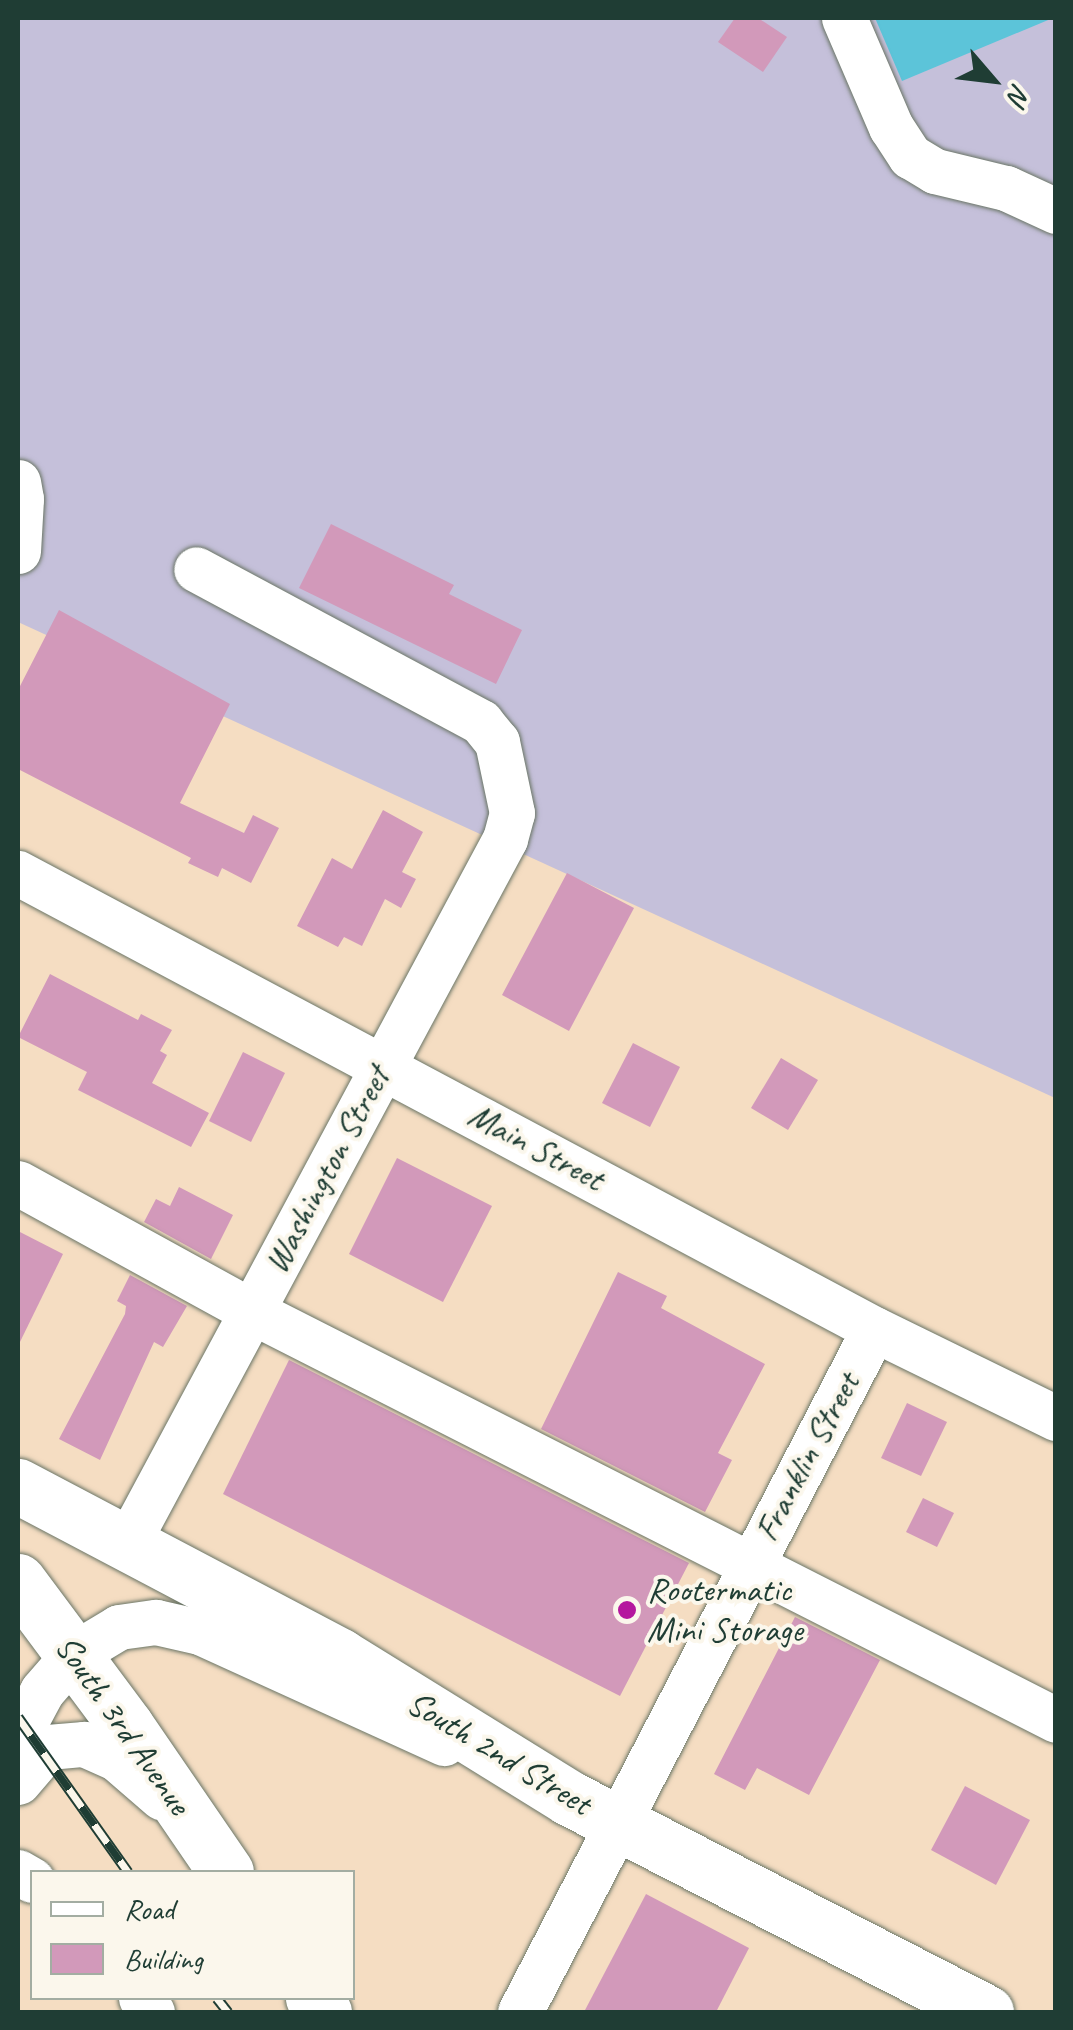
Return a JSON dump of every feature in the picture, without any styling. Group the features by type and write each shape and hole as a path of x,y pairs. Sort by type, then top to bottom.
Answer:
{"main road":[{"name":"South 2nd Street","path":"18,1486 340,1656 592,1811 986,2012"},
{"name":"South 3rd Avenue","path":"18,1581 74,1654 214,1856"}],"street":[{"path":"844,18 891,128 910,156 934,170 1006,188 1056,211"},
{"path":"18,482 18,551"},
{"name":"Washington Street","path":"128,1542 505,839 511,794 497,742 481,722 196,569"},
{"name":"Main Street","path":"18,872 874,1329 1056,1418"},
{"path":"18,1182 252,1311 1056,1720"},
{"name":"Franklin Street","path":"520,2012 592,1811 750,1565 874,1329"},
{"path":"18,1736 42,1691 74,1654 119,1627 156,1622 200,1632 592,1811"},
{"path":"18,1782 48,1747 84,1744 130,1768 214,1856"}],"shaded area":[{"path":"18,18 1055,18 1055,1098 18,622"}],"water":[{"path":"875,18 1053,18 902,81"}],"building":[{"path":"735,18 758,18 787,37 763,72 718,42"},
{"path":"331,524 454,585 449,594 522,630 496,684 299,588"},
{"path":"59,610 230,704 180,803 244,833 253,815 279,828 251,883 222,868 218,877 188,863 191,858 18,769 18,690"},
{"path":"383,810 423,832 402,872 416,879 401,908 385,899 362,946 344,937 338,947 297,926 332,858 352,869"},
{"path":"567,873 634,908 569,1031 502,995"},
{"path":"50,974 138,1020 141,1014 172,1030 160,1051 167,1055 152,1083 209,1113 191,1147 78,1090 87,1072 18,1037"},
{"path":"633,1043 680,1067 650,1127 602,1103"},
{"path":"243,1052 285,1073 251,1142 209,1121"},
{"path":"781,1058 818,1080 788,1130 751,1108"},
{"path":"397,1158 492,1206 443,1302 349,1254"},
{"path":"179,1187 233,1215 211,1259 144,1222 156,1199 170,1206"},
{"path":"18,1231 63,1254 18,1346"},
{"path":"618,1272 667,1296 661,1308 765,1364 718,1453 732,1460 705,1512 541,1429"},
{"path":"130,1275 187,1306 163,1347 154,1342 100,1460 59,1439 125,1314 126,1306 117,1301"},
{"path":"289,1360 689,1563 620,1696 223,1494"},
{"path":"907,1403 947,1422 921,1476 881,1458"},
{"path":"923,1498 954,1513 937,1547 906,1532"},
{"path":"795,1617 880,1660 809,1795 757,1768 745,1790 714,1774"},
{"path":"965,1786 1030,1820 996,1885 931,1850"},
{"path":"646,1894 749,1948 716,2012 584,2012"}],"railway":[{"path":"18,1717 127,1870"},
{"path":"219,2000 228,2012"}],"place":[{"name":"Rootermatic Mini Storage","path":"627,1610"}]}
